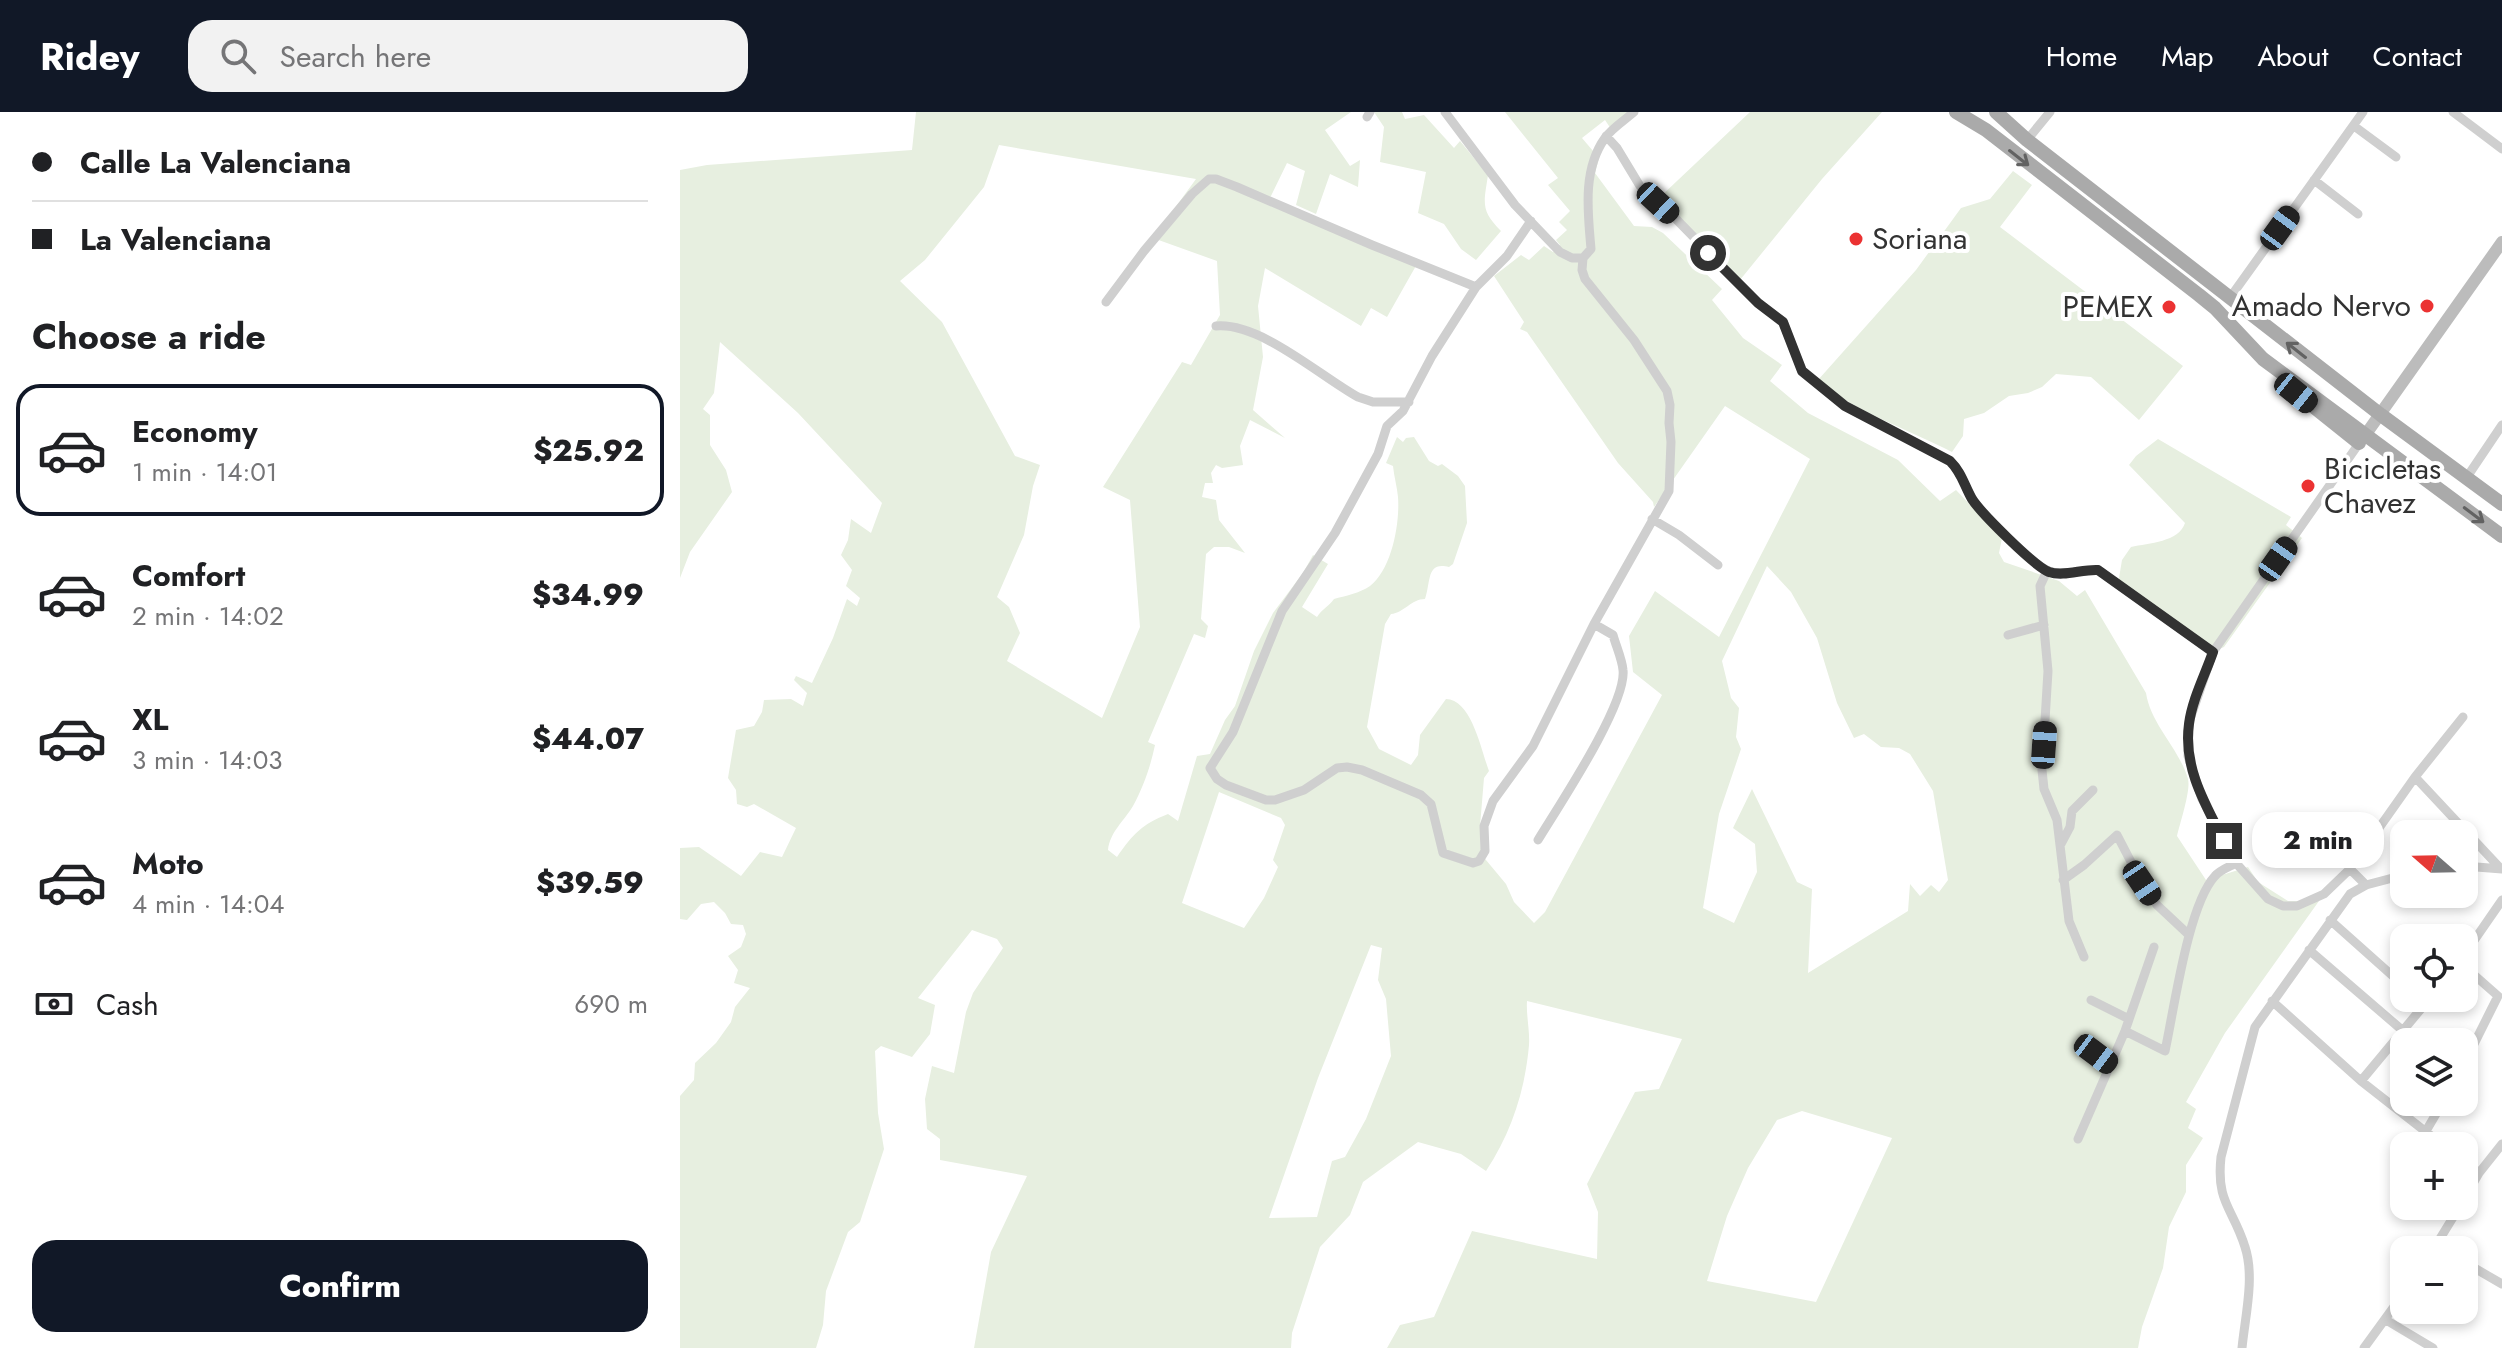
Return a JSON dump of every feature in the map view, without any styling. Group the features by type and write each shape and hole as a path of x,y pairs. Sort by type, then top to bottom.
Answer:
{"main road":[{"path":"1956,112 1986,130 2199,295 2263,359 2362,439 2502,536"},
{"path":"1996,112 2027,140 2229,299 2502,504"}],"street":[{"path":"1445,112 1500,187 1560,252 1572,258 1583,258"},
{"path":"1531,221 1507,256 1476,287 1432,356 1409,402 1387,426 1378,454 1335,533 1282,611 1233,732 1210,768 1217,779 1226,785 1266,800 1304,790 1337,768 1362,770 1421,795 1431,804 1443,853 1473,863 1479,861 1485,851 1484,826 1493,801 1533,746 1594,624 1669,491 1671,442 1667,391 1634,340 1585,279 1582,270 1583,258 1591,249 1587,216 1592,170 1606,136 1634,112"},
{"path":"2027,140 2050,112"},
{"path":"2229,299 2363,112"},
{"path":"2453,112 2502,149"},
{"path":"2354,126 2396,157"},
{"path":"1606,136 1640,186 1758,303 1783,322 1802,371 1845,406 1950,461 1961,471 1972,498 2010,540 2047,571 2063,574 2076,570 2098,570 2213,652"},
{"path":"1106,302 1144,251 1192,194 1209,179 1237,187 1476,287"},
{"path":"2314,180 2358,214"},
{"path":"2463,717 2415,777 2350,869 2324,894 2297,906 2283,906 2268,899 2236,863 2202,799 2188,756 2189,722 2213,652 2502,242"},
{"path":"1216,326 1227,325 1274,343 1358,397 1373,402 1409,402"},
{"path":"2467,477 2502,425"},
{"path":"1652,519 1718,565"},
{"path":"2047,571 2040,586 2048,671 2042,770 2044,789 2057,820 2069,921 2084,957"},
{"path":"1538,840 1589,755 1622,691 1624,671 1613,635 1594,624"},
{"path":"2008,635 2044,625"},
{"path":"2415,777 2502,869"},
{"path":"2061,844 2070,827 2072,811 2093,790"},
{"path":"2063,880 2117,835 2157,905 2189,935"},
{"path":"2125,1031 2165,1051 2189,935 2201,901 2212,879 2236,863"},
{"path":"2478,867 2502,869"},
{"path":"2350,869 2366,885"},
{"path":"2242,1348 2249,1274 2246,1248 2222,1196 2219,1177 2221,1157 2255,1027 2350,894 2366,885 2390,879"},
{"path":"2478,935 2502,900"},
{"path":"2330,920 2390,974"},
{"path":"2078,1139 2125,1031 2154,947"},
{"path":"2309,950 2399,1028"},
{"path":"2478,978 2498,996 2478,1036"},
{"path":"2091,1000 2129,1019"},
{"path":"2272,1001 2361,1081 2426,1131 2435,1116"},
{"path":"2082,1043 2110,1064"},
{"path":"2361,1081 2390,1048"},
{"path":"2479,1173 2502,1144"},
{"path":"2478,1270 2502,1284"},
{"path":"2364,1348 2390,1314"},
{"path":"2386,1320 2433,1348"}],"green space":[{"path":"916,112 1351,112 1325,130 1350,166 1360,160 1358,187 1330,174 1316,214 1296,205 1305,171 1287,163 1268,202 1417,264 1387,317 1371,308 1361,326 1265,268 1258,306 1263,357 1253,410 1285,438 1250,420 1240,446 1243,465 1222,468 1216,465 1211,473 1213,483 1205,483 1202,497 1216,500 1219,520 1245,553 1229,547 1214,547 1206,554 1201,619 1208,626 1205,638 1194,634 1148,742 1155,745 1143,784 1133,806 1114,832 1108,850 1117,857 1139,831 1168,814 1178,821 1197,756 1210,754 1225,720 1235,706 1254,651 1273,613 1313,555 1328,564 1302,607 1317,617 1334,599 1362,591 1378,578 1389,557 1398,519 1393,466 1386,463 1397,437 1403,442 1406,438 1414,437 1429,461 1438,466 1442,464 1465,486 1467,523 1453,564 1433,570 1425,599 1391,614 1385,624 1367,727 1379,749 1411,765 1418,755 1420,735 1446,699 1463,708 1474,728 1489,771 1484,778 1481,854 1506,884 1514,902 1534,923 1545,912 1662,695 1633,672 1629,636 1655,591 1719,637 1810,459 1725,406 1654,507 1618,463 1527,332 1520,329 1524,322 1494,276 1521,255 1529,260 1544,246 1553,252 1560,245 1556,240 1567,230 1559,222 1570,211 1548,185 1558,178 1505,112 1638,112 1613,132 1605,120 1582,138 1599,158 1595,173 1634,226 1652,227 1663,233 1722,289 1712,300 1743,338 1782,365 1770,381 1808,413 1898,460 1940,501 1956,490 2002,538 1999,553 2004,562 2059,581 2077,596 2085,590 2146,693 2153,716 2184,768 2188,791 2177,836 2206,880 2248,867 2258,882 2288,901 2319,901 2225,1033 2186,1102 2196,1109 2188,1128 2203,1138 2186,1165 2186,1192 2169,1227 2163,1268 2142,1327 2138,1348 1387,1348 1400,1325 1434,1317 1472,1231 1597,1259 1598,1212 1587,1184 1635,1092 1659,1089 1682,1039 1527,1001 1529,1045 1524,1079 1510,1127 1486,1171 1461,1154 1418,1142 1363,1182 1350,1215 1320,1247 1292,1333 1291,1348 974,1348 991,1252 1027,1176 940,1160 940,1139 927,1129 925,1099 932,1066 954,1073 966,1012 973,993 1003,948 997,939 972,930 918,998 935,1005 930,1034 912,1057 881,1046 875,1051 878,1113 884,1149 860,1222 848,1232 826,1291 823,1325 816,1348 680,1348 680,1096 694,1080 695,1063 716,1043 731,1022 735,1007 750,988 734,983 738,970 728,956 741,947 746,934 743,925 731,924 714,902 701,904 687,920 680,919 680,848 699,847 741,876 760,852 782,857 796,828 754,804 747,807 737,804 736,790 728,778 736,730 754,726 762,712 764,700 791,699 803,706 807,693 794,680 796,676 812,683 847,599 857,606 860,598 846,586 852,570 841,555 848,540 851,519 871,533 882,503 798,413 720,342 714,393 703,409 710,415 710,445 726,470 732,492 690,552 680,578 680,170 707,165 912,150","holes":["999,145 1196,179 1153,238 1217,261 1220,315 1191,365 1182,362 1103,487 1130,500 1140,627 1102,718 1007,661 1020,633 1009,607 997,597 1024,535 1040,465 1015,456 942,322 900,281 925,260 984,187","1767,566 1791,592 1817,638 1837,703 1854,738 1864,734 1881,747 1899,748 1910,754 1933,791 1948,880 1939,892 1931,885 1920,896 1910,884 1908,911 1808,973 1812,889 1797,882 1752,789 1733,828 1755,844 1757,872 1734,923 1703,908 1719,814 1741,749 1736,737 1739,708 1731,698 1722,661","1219,792 1281,818 1285,825 1273,860 1278,867 1264,898 1244,928 1182,903","1371,945 1382,948 1378,980 1386,999 1391,1056 1366,1119 1345,1157 1332,1161 1317,1217 1269,1218 1318,1078","1802,1111 1892,1138 1816,1302 1707,1281 1727,1216 1748,1168 1777,1120"]},
{"path":"1374,112 1402,112 1405,119 1424,115 1454,148 1460,141 1488,175 1485,206 1501,231 1476,260 1461,249 1444,224 1418,213 1426,172 1380,162 1384,127"},
{"path":"1750,112 1882,112 1822,179 1740,280 1659,198"},
{"path":"2013,171 2032,185 2000,227 2183,366 2139,420 2091,377 2056,374 2042,387 2009,396 1984,413 1964,419 1963,436 1952,452 1865,411 1818,380 1916,270 1961,208 1990,199"},
{"path":"2158,439 2291,517 2286,525 2302,538 2224,647 2213,652 2118,584 2122,560 2131,547 2170,538 2185,523 2129,465"}],"place":[{"name":"Soriana","path":"1856,239"},
{"name":"Amado Nervo","path":"2427,306"},
{"name":"PEMEX","path":"2169,307"},
{"name":"Bicicletas Chavez","path":"2308,486"}],"route":[{"path":"1708,253 1758,303 1783,322 1802,371 1845,406 1950,461 1961,471 1972,498 2010,540 2047,571 2063,574 2076,570 2098,570 2213,652 2189,722 2188,756 2202,799 2224,841"}]}
